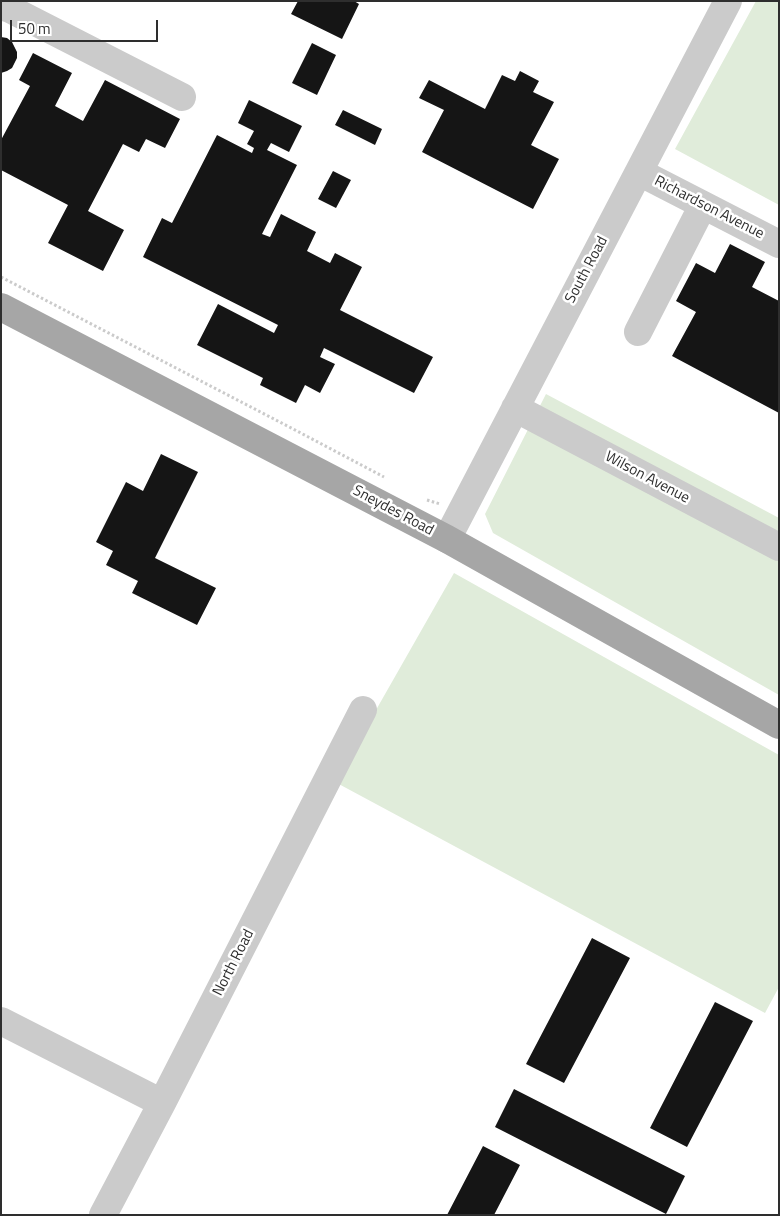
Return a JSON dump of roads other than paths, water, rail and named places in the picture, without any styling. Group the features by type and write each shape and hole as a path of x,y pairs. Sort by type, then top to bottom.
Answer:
{"main road":[{"name":"Sneydes Road","path":"1,307 447,539 779,725"}],"street":[{"name":"South Road","path":"447,539 728,1"},
{"path":"1,6 182,97"},
{"name":"Richardson Avenue","path":"639,172 779,244"},
{"path":"638,332 702,205"},
{"name":"Wilson Avenue","path":"515,408 779,547"},
{"name":"North Road","path":"103,1215 363,710"},
{"path":"1,1021 162,1103"}]}
